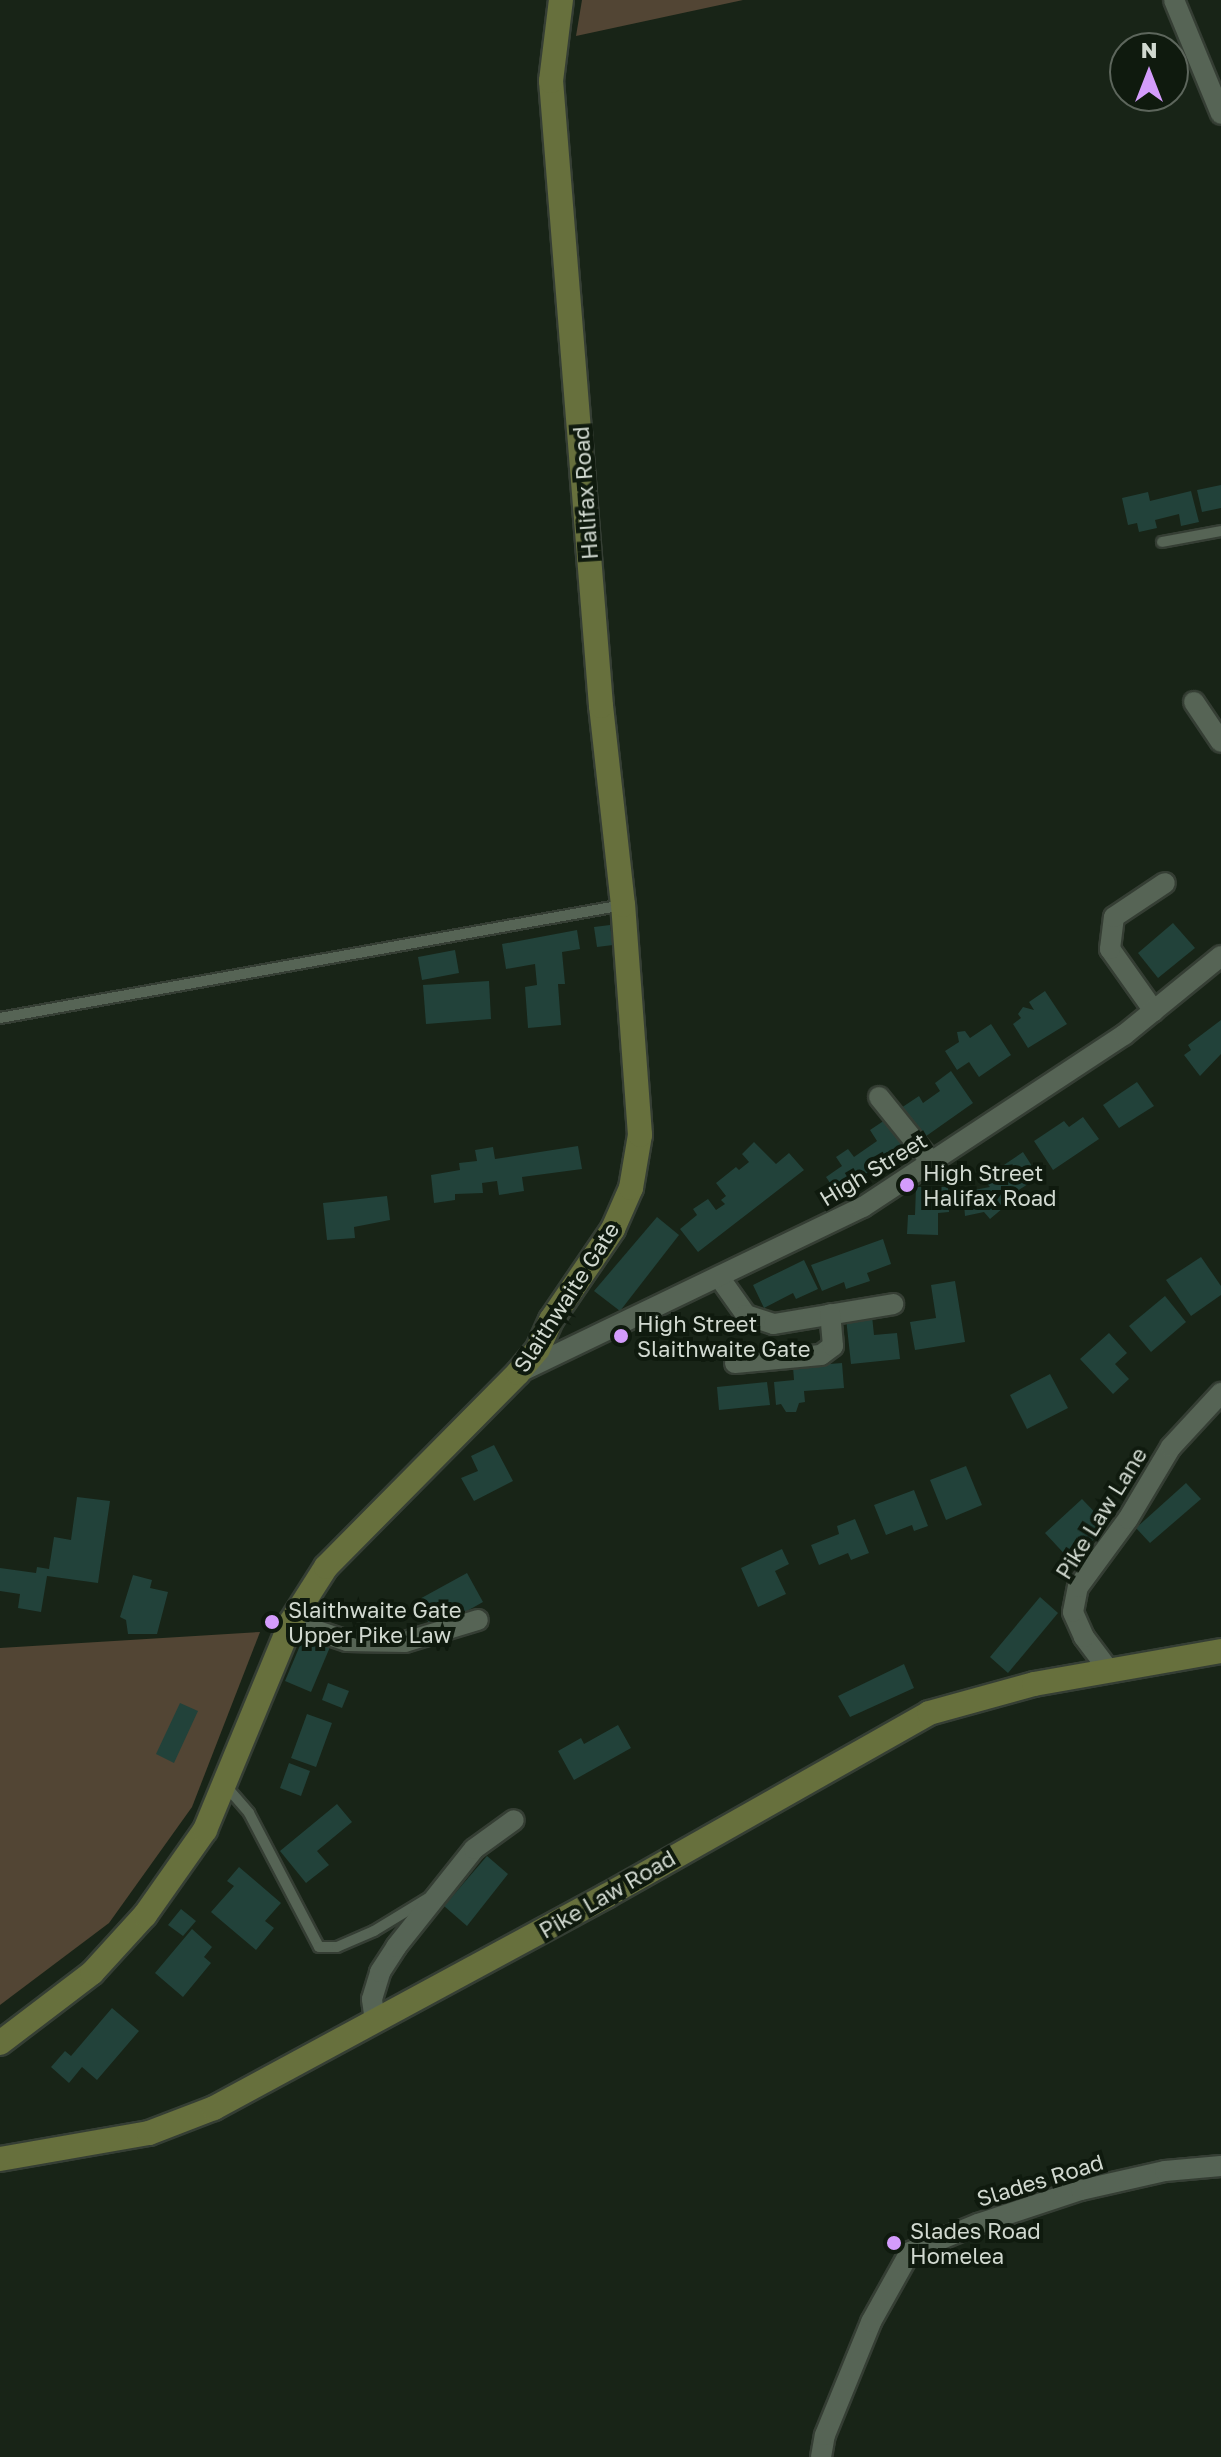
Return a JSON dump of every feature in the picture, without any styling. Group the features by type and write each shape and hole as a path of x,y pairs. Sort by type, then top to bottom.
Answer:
{"street":[{"name":"Halifax Road","path":"561,0 551,81 558,184 601,706 623,905 628,985"},
{"path":"1174,0 1221,114"},
{"path":"1194,702 1221,742"},
{"path":"1154,1011 1110,949 1114,917 1165,883"},
{"name":"High Street","path":"518,1373 863,1207 1154,1011 1221,956"},
{"name":"Slaithwaite Gate","path":"0,2043 92,1973 145,1915 205,1830 291,1622 326,1567 518,1373 538,1349 551,1320 613,1229 631,1188 640,1135 628,985"},
{"path":"879,1097 932,1163"},
{"path":"719,1277 746,1315 774,1324 893,1304"},
{"path":"735,1363 821,1355 833,1346 830,1314"},
{"name":"Pike Law Lane","path":"1108,1669 1084,1637 1073,1612 1078,1587 1128,1519 1171,1447 1221,1393"},
{"path":"291,1622 347,1641 405,1642 478,1620"},
{"name":"Pike Law Road","path":"0,2159 149,2133 214,2108 929,1713 1034,1684 1221,1651"},
{"path":"375,2021 372,1999 380,1972 474,1849 514,1820"},
{"name":"Slades Road","path":"821,2457 825,2435 871,2322 910,2252 978,2224 1081,2190 1165,2171 1221,2166"}],"lane":[{"path":"1162,542 1221,531"},
{"path":"0,1018 623,905"},
{"path":"225,1785 249,1813 319,1947 337,1947 374,1931 439,1891"}],"shaded area":[{"path":"582,0 743,0 576,36"},
{"path":"260,1632 192,1807 109,1923 0,2005 0,1648"}],"building":[{"path":"1221,485 1221,508 1202,512 1197,490"},
{"path":"1191,491 1199,522 1181,526 1179,514 1155,520 1157,528 1139,532 1137,523 1128,525 1122,498 1148,492 1150,501"},
{"path":"1173,923 1195,948 1158,978 1138,953"},
{"path":"610,925 613,945 597,947 594,927"},
{"path":"577,930 580,949 562,952 565,984 558,984 561,1025 528,1028 525,987 537,985 535,964 506,969 502,944"},
{"path":"455,950 459,973 422,980 418,957"},
{"path":"489,981 491,1019 426,1024 423,985"},
{"path":"1045,991 1067,1024 1028,1048 1013,1024 1021,1018 1018,1014 1023,1007 1034,1010 1029,1002"},
{"path":"1221,1020 1221,1054 1200,1076 1184,1055 1191,1050 1188,1045"},
{"path":"991,1024 1011,1055 979,1077 969,1062 957,1070 945,1051 959,1042 957,1032 965,1031 970,1038"},
{"path":"951,1071 973,1103 922,1139 901,1108 919,1096 923,1103 940,1091 935,1083"},
{"path":"1137,1082 1154,1106 1119,1128 1103,1105"},
{"path":"1083,1117 1099,1139 1053,1170 1034,1141 1064,1121 1069,1127"},
{"path":"888,1118 908,1148 839,1196 826,1177 842,1166 836,1157 848,1149 854,1157 877,1141 870,1130"},
{"path":"754,1142 776,1164 789,1153 804,1170 698,1252 680,1229 697,1215 693,1209 708,1199 716,1210 725,1204 721,1200 726,1196 716,1183 736,1167 739,1170 749,1162 742,1154"},
{"path":"578,1146 582,1169 522,1177 524,1191 499,1195 497,1181 482,1183 483,1193 455,1194 455,1200 434,1203 431,1175 460,1170 459,1163 477,1161 475,1150 493,1147 495,1159"},
{"path":"1023,1152 1039,1177 1014,1193 1016,1197 990,1219 984,1212 965,1216 963,1192 990,1187 983,1179"},
{"path":"916,1187 948,1187 949,1212 938,1213 938,1235 907,1234 908,1215 915,1215"},
{"path":"387,1196 390,1220 354,1227 355,1238 327,1240 323,1203"},
{"path":"657,1217 679,1235 620,1311 594,1291"},
{"path":"883,1239 891,1264 867,1273 870,1281 846,1289 844,1282 822,1291 811,1265"},
{"path":"1201,1257 1221,1286 1221,1295 1191,1316 1166,1280"},
{"path":"804,1260 818,1289 796,1299 793,1293 764,1308 753,1285"},
{"path":"955,1281 965,1342 915,1350 910,1322 936,1318 931,1285"},
{"path":"1165,1296 1186,1322 1151,1352 1129,1326"},
{"path":"872,1316 874,1335 897,1333 900,1359 851,1364 846,1318"},
{"path":"1109,1333 1127,1353 1115,1364 1129,1379 1113,1394 1080,1359"},
{"path":"842,1363 844,1388 804,1391 805,1402 799,1403 796,1412 786,1412 781,1404 776,1405 774,1382 794,1380 793,1367"},
{"path":"1050,1374 1068,1408 1027,1429 1010,1395"},
{"path":"767,1382 770,1405 719,1410 717,1387"},
{"path":"494,1445 513,1481 474,1501 461,1478 478,1471 471,1456"},
{"path":"966,1466 982,1505 946,1520 930,1480"},
{"path":"1186,1483 1201,1499 1150,1543 1136,1528"},
{"path":"914,1490 928,1526 914,1531 912,1525 886,1535 874,1505"},
{"path":"77,1497 110,1501 98,1583 47,1576 41,1612 18,1608 20,1594 0,1591 0,1568 36,1573 37,1567 49,1569 54,1537 71,1540"},
{"path":"1082,1499 1108,1526 1071,1561 1045,1533"},
{"path":"855,1519 869,1553 851,1560 848,1553 819,1565 811,1545 839,1534 837,1526"},
{"path":"782,1549 789,1564 775,1571 786,1594 758,1607 741,1568"},
{"path":"467,1573 483,1602 433,1630 416,1601"},
{"path":"133,1575 152,1580 150,1588 168,1592 157,1634 128,1634 126,1620 120,1617"},
{"path":"1040,1597 1058,1613 1008,1673 990,1657"},
{"path":"304,1636 330,1647 311,1692 285,1681"},
{"path":"904,1664 914,1688 850,1717 838,1696"},
{"path":"328,1683 349,1691 342,1708 322,1700"},
{"path":"180,1703 198,1711 174,1763 156,1754"},
{"path":"307,1714 332,1723 316,1767 291,1758"},
{"path":"618,1725 631,1748 574,1780 558,1751 581,1738 584,1744"},
{"path":"289,1763 310,1771 301,1796 280,1788"},
{"path":"337,1804 352,1822 317,1851 329,1865 306,1883 280,1851"},
{"path":"487,1856 508,1874 467,1926 444,1906"},
{"path":"239,1867 281,1903 265,1921 274,1928 256,1950 211,1912 234,1886 227,1881"},
{"path":"181,1909 196,1921 183,1936 168,1925"},
{"path":"192,1929 212,1947 204,1957 211,1963 183,1997 155,1973"},
{"path":"112,2008 139,2031 97,2080 82,2067 69,2083 51,2067 65,2051 71,2056"}],"place":[{"name":"High Street Halifax Road","path":"907,1185"},
{"name":"High Street Slaithwaite Gate","path":"621,1336"},
{"name":"Slaithwaite Gate Upper Pike Law","path":"272,1622"},
{"name":"Slades Road Homelea","path":"894,2243"}]}
